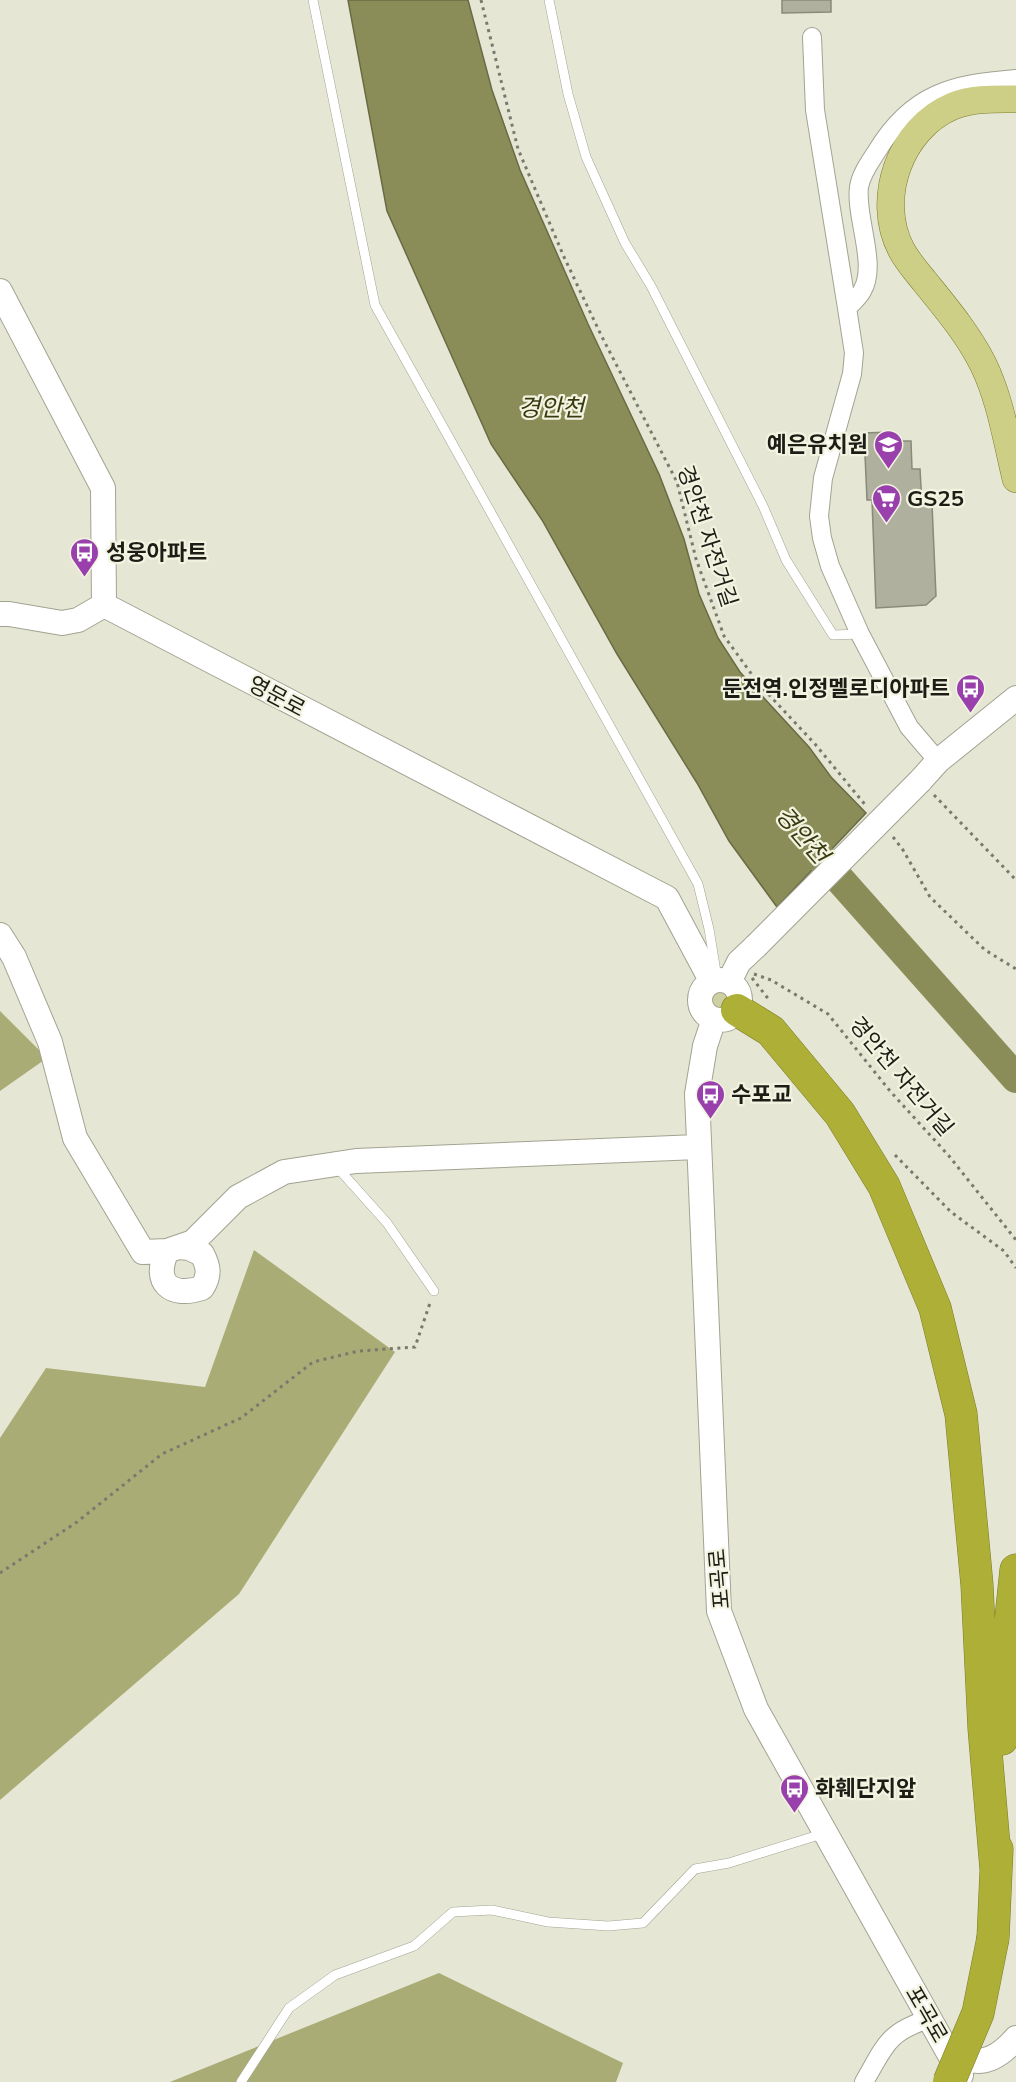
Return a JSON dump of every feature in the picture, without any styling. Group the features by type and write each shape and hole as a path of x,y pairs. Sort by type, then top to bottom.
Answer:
{"highway":[{"path":"729,983 840,1114 884,1186 935,1308 961,1414 977,1585 984,1728 996,1869"},
{"path":"949,2082 978,2013 993,1938 1005,1674 1016,1570"}],"main road":[{"path":"1016,99 981,99 952,106 932,119 911,140 896,169 890,198 892,226 901,250 964,331 984,366 1016,479"}],"street":[{"path":"812,37 816,110 854,353 852,374 823,478 819,516 822,538 830,566 860,634 909,727 938,761"},
{"path":"847,308 863,291 867,277 867,258 859,207 859,186 883,141 900,120 920,103 940,92 968,84 1016,79"},
{"path":"0,291 103,488 104,605 78,620 62,623 0,614"},
{"name":"영문로","path":"104,605 667,898 729,983"},
{"path":"729,983 938,761 1016,698"},
{"path":"0,935 14,957 50,1042 75,1138 143,1252 173,1249 193,1242 238,1197 284,1172 368,1161 698,1148"},
{"name":"포곡로","path":"729,983 705,1046 697,1094 718,1611 756,1709 965,2082"},
{"path":"864,2082 889,2040 908,2025 929,2019"},
{"path":"946,2046 967,2059 985,2060 1005,2051 1016,2037"}],"lane":[{"path":"313,0 375,305 698,884 710,929 729,983"},
{"path":"549,0 568,94 586,157 625,243 651,286 764,506 786,560 833,635 860,634"},
{"path":"335,1165 387,1223 434,1291"},
{"path":"241,2082 289,2008 335,1975 414,1946 453,1912 492,1910 548,1922 608,1926 643,1923 694,1869 729,1863 826,1833"}],"path":[{"name":"경안천 자전거길","path":"481,0 518,149 568,267 677,482 696,559 724,636 758,683 815,744 874,815"},
{"path":"920,781 1016,880"},
{"path":"888,832 903,850 930,897 985,950 1016,969"},
{"name":"경안천 자전거길","path":"729,983 747,972 771,980 828,1014 890,1091 949,1156 1016,1240"},
{"path":"0,1573 78,1522 162,1454 241,1418 312,1362 358,1351 415,1347 434,1291"}],"shaded area":[{"path":"713,989 730,991 733,999 728,1011 711,1009 708,1006 707,996"},
{"path":"0,1011 47,1058 0,1091"},
{"path":"254,1250 395,1352 239,1594 0,1800 0,1438 46,1368 205,1387"},
{"path":"439,1973 623,2063 616,2082 170,2082"}],"water":[{"name":"경안천","path":"348,0 468,0 492,90 520,170 588,324 659,474 684,539 699,594 718,638 740,672 809,747 831,777 866,813 777,907 729,841 697,783 617,654 542,520 491,444 387,211"}],"building":[{"path":"782,0 831,0 831,12 782,13"},
{"path":"891,432 903,441 911,441 912,469 920,469 922,505 932,504 936,596 926,605 876,608 872,500 867,500 864,433"}],"waterway":[{"name":"경안천","path":"795,829 1016,1078"}],"place":[{"name":"예은유치원","path":"889,470"},
{"name":"GS25","path":"886,524"},
{"name":"성웅아파트","path":"85,578"},
{"name":"둔전역.인정멜로디아파트","path":"971,714"},
{"name":"수포교","path":"710,1120"},
{"name":"화훼단지앞","path":"794,1814"}]}
